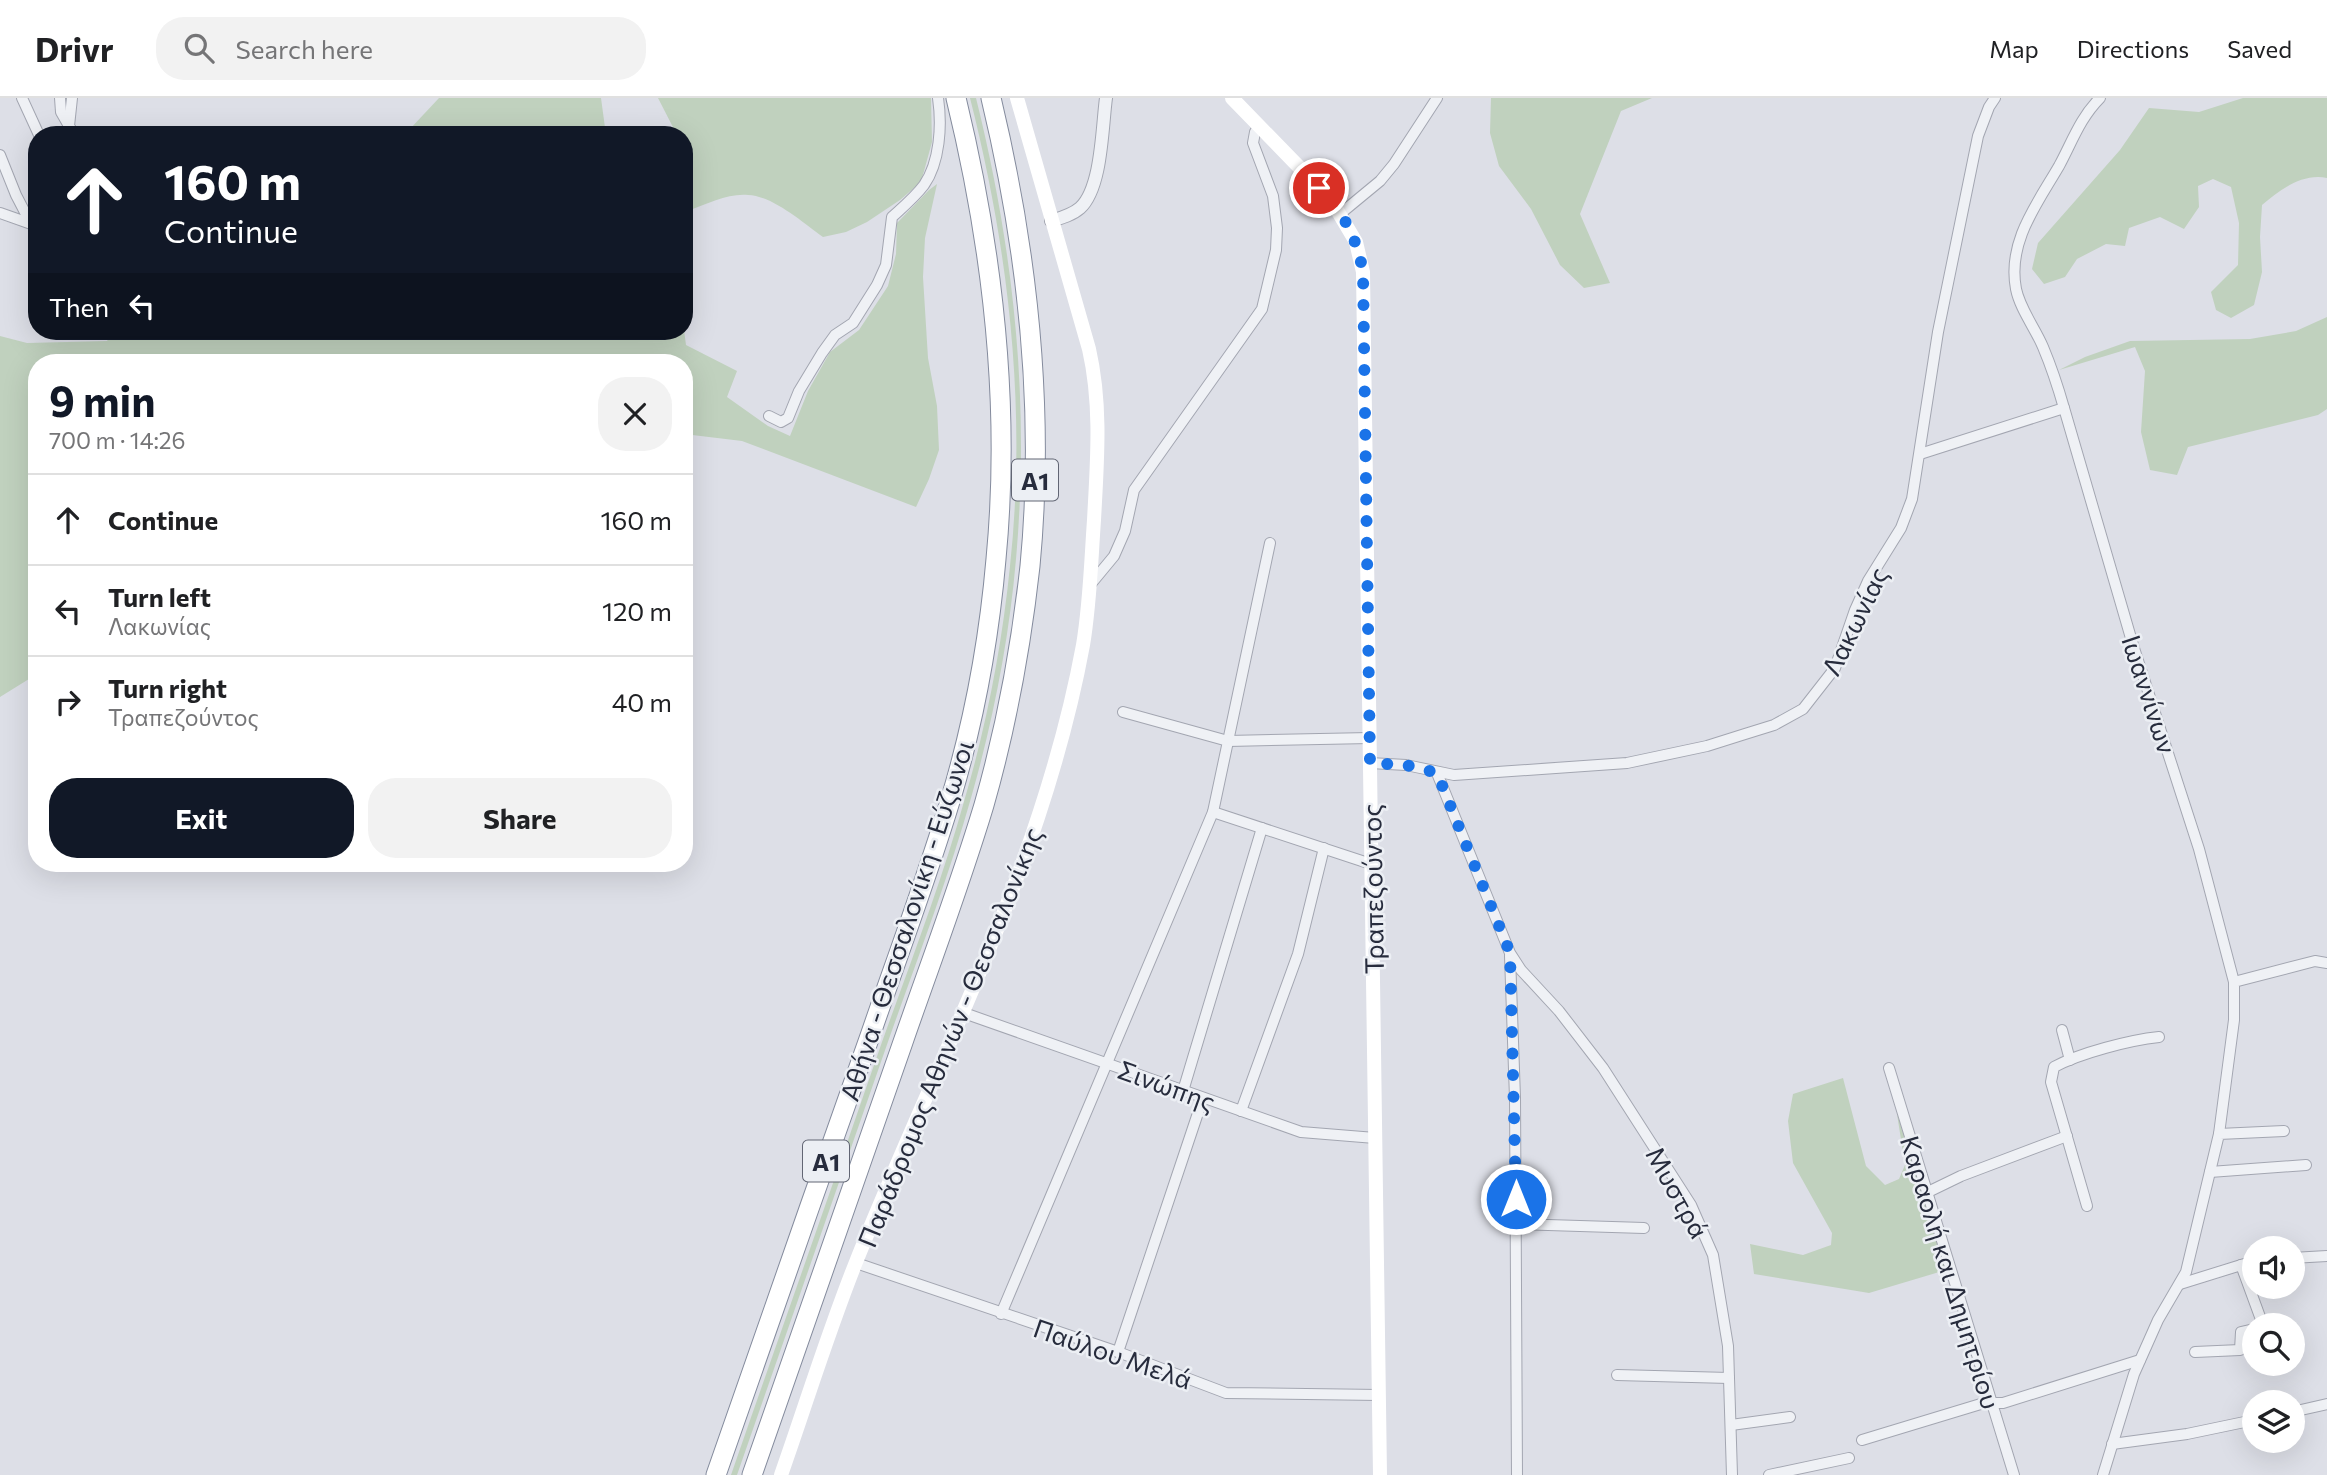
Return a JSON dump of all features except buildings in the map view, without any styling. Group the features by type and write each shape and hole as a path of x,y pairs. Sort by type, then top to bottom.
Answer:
{"highway":[{"name":"Αθήνα - Θεσσαλονίκη - Εύζωνοι","path":"716,1475 936,847 961,761 978,685 996,560 1002,393 987,249 956,98"},
{"name":"Αθήνα - Θεσσαλονίκη - Εύζωνοι","path":"752,1475 967,859 999,748 1013,680 1030,565 1036,392 1020,245 1005,159 990,98"}],"main road":[{"name":"Παράδρομος Αθηνών - Θεσσαλονίκης","path":"781,1475 856,1263 1006,912 1044,803 1083,644 1090,585 1098,451 1096,386 1089,349 1017,98"},
{"name":"Τραπεζούντος","path":"1232,98 1331,200 1356,242 1364,289 1380,1475"}],"street":[{"path":"22,98 35,126"},
{"path":"60,98 61,112 69,126"},
{"path":"72,98 72,126"},
{"path":"769,416 781,422 788,418 808,373 835,335 853,323 877,285 886,265 892,217 926,183 933,163 940,129 938,98"},
{"path":"1051,221 1073,213 1089,197 1095,178 1106,98"},
{"path":"1340,214 1387,173 1437,98"},
{"name":"Λακωνίας","path":"1370,763 1406,765 1454,775 1627,763 1707,746 1774,725 1792,716 1811,700 1835,668 1855,610 1868,582 1901,528 1912,499 1938,332 1978,136 1995,98"},
{"name":"Ιωαννίνων","path":"2100,98 2085,114 2060,164 2024,225 2017,250 2017,291 2043,346 2063,408 2133,645 2199,849 2234,982 2234,1020 2219,1134 2186,1272 2158,1320 2140,1360 2124,1402 2103,1475"},
{"path":"1090,585 1114,556 1125,531 1135,490 1262,309 1276,250 1277,228 1273,196 1253,143 1259,126"},
{"path":"0,155 16,195 28,215"},
{"path":"0,213 28,222"},
{"path":"1920,454 2063,408"},
{"path":"1001,1314 1213,812 1269,543"},
{"path":"1123,712 1228,741 1370,738"},
{"path":"1437,773 1510,953 1516,1224 1517,1475"},
{"path":"1213,812 1371,864"},
{"path":"1183,1091 1262,828"},
{"path":"1241,1111 1298,954 1324,848"},
{"name":"Μυστρά","path":"1510,953 1521,970 1559,1011 1603,1068 1691,1205 1713,1255 1726,1328 1732,1475"},
{"path":"2234,982 2315,961 2327,964"},
{"name":"Σινώπης","path":"964,1013 1301,1132 1375,1138"},
{"path":"2062,1030 2070,1060"},
{"path":"2087,1206 2051,1082 2051,1073 2054,1067 2070,1060 2139,1039 2159,1037"},
{"name":"Καραολή και Δημητρίου","path":"1889,1068 2014,1475"},
{"path":"1118,1352 1203,1098"},
{"path":"2219,1134 2284,1131"},
{"path":"1928,1192 1961,1176 2067,1136"},
{"path":"2210,1172 2306,1165"},
{"path":"1516,1224 1644,1228"},
{"path":"2305,1257 2327,1256"},
{"name":"Παύλου Μελά","path":"856,1263 1118,1352 1226,1393 1379,1395"},
{"path":"2180,1284 2241,1265 2259,1313"},
{"path":"2195,1352 2239,1350 2242,1332"},
{"path":"1862,1440 1984,1403 2003,1403 2140,1360"},
{"path":"1617,1375 1729,1378"},
{"path":"2305,1409 2327,1404"},
{"path":"1731,1426 1790,1417"},
{"path":"2112,1444 2187,1434 2242,1423"},
{"path":"1769,1475 1849,1458"}],"green space":[{"path":"439,98 601,98 605,126 413,126"},
{"path":"658,98 931,98 932,142 921,182 867,222 846,232 823,237 777,205 758,197 726,197 693,209 693,126 672,126"},
{"path":"970,98 976,98 1000,212 1016,327 1020,384 1020,500 1016,559 999,680 986,740 953,858 737,1475 731,1475 946,860 980,741 998,654 1007,596 1015,507 1015,389 1004,272 984,156"},
{"path":"1491,98 1652,98 1621,111 1580,214 1610,283 1584,288 1560,265 1531,209 1499,166 1490,133"},
{"path":"2243,98 2327,98 2327,178 2300,180 2262,205 2262,272 2254,305 2231,318 2216,310 2211,292 2238,265 2239,223 2231,187 2213,179 2198,186 2199,207 2184,229 2160,217 2129,228 2125,246 2106,244 2077,259 2065,277 2044,284 2032,269 2038,243 2120,150 2149,108 2199,112"},
{"path":"937,184 925,238 923,277 928,358 937,406 939,450 916,507 742,441 693,435 693,354 28,354 28,680 0,697 0,336 27,343 108,340 685,340 686,345 737,371 727,397 768,426 790,436 808,391 830,352 859,330 888,286 896,254 897,223"},
{"path":"2327,317 2327,409 2318,415 2188,447 2177,475 2150,470 2141,432 2145,371 2135,347 2059,370 2085,357 2130,341 2250,339 2296,331"},
{"path":"1843,1078 1866,1166 1885,1185 1899,1179 1905,1165 1897,1114 1925,1195 1946,1270 1869,1293 1754,1274 1750,1244 1803,1255 1831,1245 1832,1233 1793,1163 1788,1121 1793,1094"}],"route":[{"path":"1319,188 1331,200 1350,229 1363,272 1370,763 1406,765 1437,773 1510,953 1516,1199"}]}
